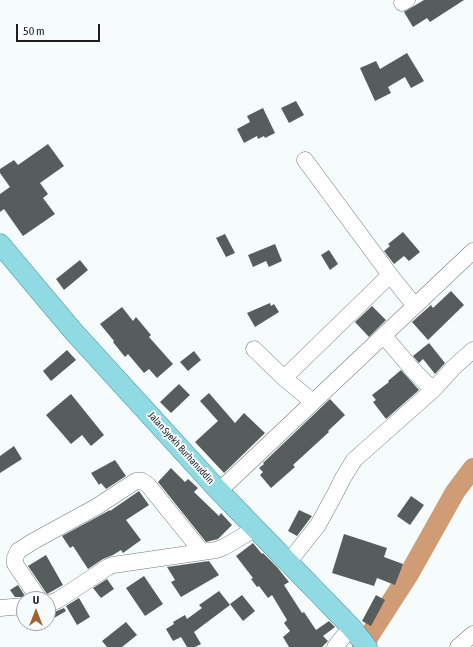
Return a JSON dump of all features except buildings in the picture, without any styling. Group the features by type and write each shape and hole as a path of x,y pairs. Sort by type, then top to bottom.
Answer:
{"main road":[{"name":"Jalan Syekh Burhanuddin","path":"0,244 73,331 219,491 359,637"}],"street":[{"path":"305,160 390,275 415,306"},
{"path":"219,491 473,251"},
{"path":"284,378 390,275"},
{"path":"384,336 413,370 433,390"},
{"path":"254,349 284,378 313,402"},
{"path":"288,563 318,525 354,460 433,390 454,367 473,350"},
{"path":"34,591 15,564 15,558 18,551 96,507 136,481 142,481 148,485 202,552"},
{"path":"56,601 113,565 216,550 255,529"},
{"path":"0,608 16,607"},
{"path":"458,647 473,634"},
{"path":"335,647 359,637"}],"waterway":[{"path":"362,647 409,574 455,492 473,468"}]}
